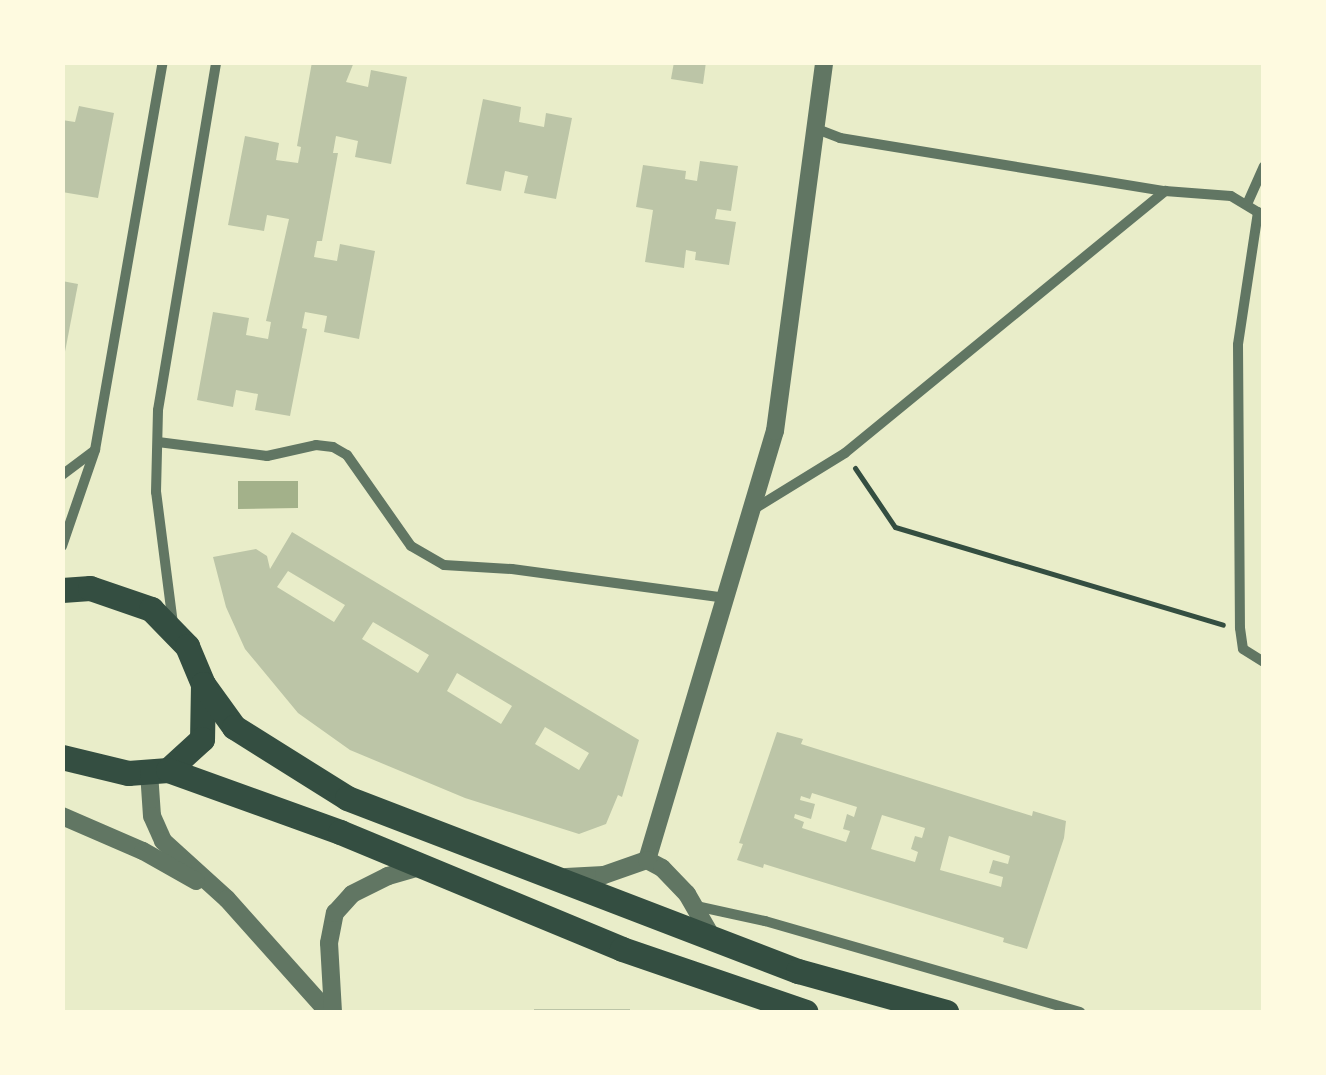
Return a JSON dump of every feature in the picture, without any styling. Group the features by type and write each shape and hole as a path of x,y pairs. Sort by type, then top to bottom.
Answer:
{"main road":[{"path":"62,590 90,588 151,610 187,646 203,684 234,727 346,798 798,972 946,1012"},
{"path":"158,771 202,739 203,684"},
{"path":"62,758 128,774 158,771 234,790 622,949 806,1012"}],"street":[{"path":"62,546 94,450 163,62"},
{"path":"175,635 156,492 158,410 216,62"},
{"path":"647,860 775,432 824,62"},
{"path":"818,129 840,138 1164,191 1232,196 1248,202 1258,212 1238,345 1240,628 1244,649 1264,662"},
{"path":"1248,202 1264,166"},
{"path":"754,509 846,453 1164,191"},
{"path":"158,442 268,456 316,445 333,446 346,456 411,546 444,565 512,569 727,598"},
{"path":"62,475 94,450"},
{"path":"158,771 152,816 163,840 227,899 330,1012"},
{"path":"62,816 143,851 227,899"},
{"path":"550,877 604,875 647,860 662,868 694,905 714,939"},
{"path":"330,1012 329,943 336,913 352,894 388,876 424,866"},
{"path":"694,905 765,921 1080,1012"}],"path":[{"path":"846,453 895,527 1240,628"}],"shaded area":[{"path":"238,481 298,481 298,508 238,509"}],"building":[{"path":"312,62 354,62 346,82 368,87 371,70 407,77 391,164 355,157 358,141 336,136 333,153 338,153 322,241 317,241 314,257 337,261 340,244 375,251 359,339 324,332 327,316 305,312 302,328 307,329 290,416 255,410 258,394 236,390 233,407 197,400 213,312 249,318 246,335 268,339 271,322 266,321 289,219 267,215 264,231 228,225 245,136 279,143 276,160 298,163 301,147 297,146"},
{"path":"674,62 706,62 703,84 671,79"},
{"path":"483,99 521,107 519,122 544,127 546,113 572,118 556,199 524,193 528,176 505,171 501,191 466,184"},
{"path":"79,106 114,113 98,198 62,192 62,120 75,122"},
{"path":"700,161 738,166 731,211 717,209 715,219 736,222 729,265 695,260 696,252 686,250 684,268 645,262 653,210 636,207 643,165 686,171 685,179 697,181"},
{"path":"62,281 78,284 64,357 62,357"},
{"path":"292,532 639,740 622,797 618,795 606,824 579,834 465,798 350,750 298,713 245,649 226,607 213,557 256,549 267,556 270,569","holes":["288,571 345,605 334,622 277,587","373,622 429,655 418,673 362,639","457,673 512,706 501,724 447,691","545,727 589,753 579,770 535,744"]},
{"path":"777,732 803,739 801,744 1032,816 1033,811 1066,821 1064,838 1027,949 1003,942 1004,938 764,864 763,868 737,860 743,844 739,843","holes":["812,793 857,807 854,817 847,814 843,829 850,831 846,842 802,828 804,822 794,818 795,814 811,819 815,804 800,800 801,796 810,799","882,815 925,828 922,838 915,836 911,849 918,852 915,862 871,849","949,836 1010,856 1008,864 993,860 989,873 1003,877 1001,887 940,870"]},
{"path":"630,1009 630,1012 534,1012"}]}
